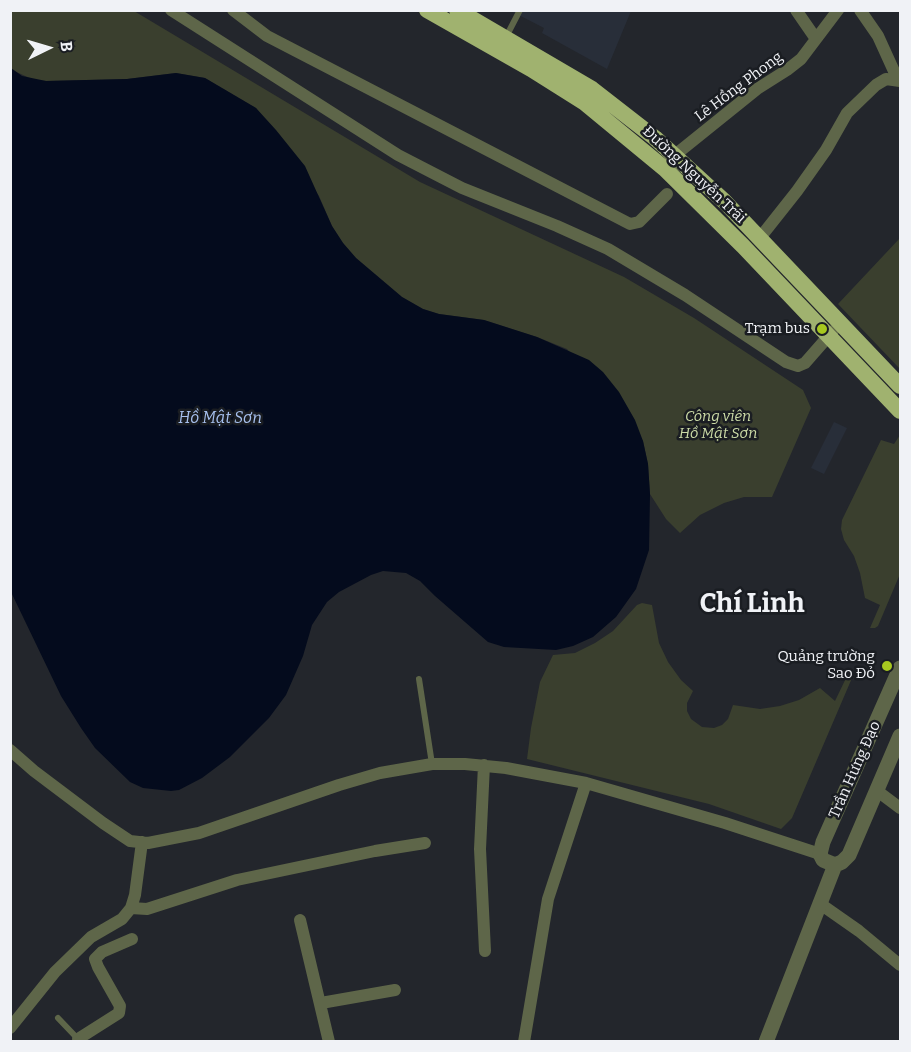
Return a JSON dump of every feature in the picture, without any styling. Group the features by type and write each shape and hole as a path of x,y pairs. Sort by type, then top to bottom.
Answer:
{"highway":[{"name":"Đường Nguyễn Trãi","path":"427,10 531,69 585,103 664,169 743,246 900,386"},
{"name":"Đường Nguyễn Trãi","path":"457,10 592,89 675,155 759,238 900,411"}],"street":[{"path":"171,10 398,155 462,188 608,249 685,295 786,362 798,366 805,363 834,329"},
{"path":"233,10 267,36 630,224 639,222 667,194"},
{"path":"796,10 816,39"},
{"name":"Lê Hồng Phong","path":"664,169 675,155 757,89 801,58 838,10"},
{"path":"759,238 826,150 847,113 876,85 896,82 878,36 860,10"},
{"name":"Trần Hưng Đạo","path":"820,854 823,842 899,674"},
{"name":"Trần Hưng Đạo","path":"766,1041 835,865 849,855 900,736"},
{"path":"10,750 34,771 130,841 163,841 199,833 380,773 432,764 484,765 586,783 725,823 820,854 823,860 835,865"},
{"path":"484,765 480,849 485,951"},
{"path":"524,1041 548,898 586,783"},
{"path":"876,790 900,808"},
{"path":"10,1028 62,965 91,937 122,919 131,908 135,895 142,842"},
{"path":"131,908 147,909 237,880 375,851 425,843"},
{"path":"819,903 859,931 900,965"},
{"path":"300,920 329,1041"},
{"path":"79,1040 119,1013 120,1006 95,959 102,952 132,939"},
{"path":"321,1003 395,990"}],"lane":[{"path":"506,38 520,10"},
{"path":"419,679 432,764"},
{"path":"58,1018 79,1040"}],"shaded area":[{"path":"511,11 631,11 607,69 542,33 544,28"},
{"path":"834,422 847,428 824,474 811,468"}],"green space":[{"name":"Công viên Hồ Mật Sơn","path":"11,11 134,11 420,182 624,277 694,318 803,390 811,408 772,497 744,497 724,503 700,515 680,533 666,519 650,494 648,464 643,441 567,349 484,320 439,314 423,309 402,297 356,258 343,243 332,226 319,196 256,108 205,78 176,73 127,79 47,81 34,80 12,70"},
{"path":"900,238 900,369 838,304"},
{"path":"900,435 900,574 878,626 870,628 880,605 865,598 854,556 844,540 841,529 842,520 881,440 894,444"},
{"path":"642,603 652,605 659,643 668,662 681,680 693,691 687,703 687,711 691,719 702,727 714,728 722,725 728,719 733,705 760,709 780,706 799,700 820,688 835,701 847,676 852,678 792,818 781,829 709,804 527,759 540,682 553,655 575,653 595,643 613,631 637,605"}],"water":[{"name":"Hồ Mật Sơn","path":"11,68 22,76 46,81 127,79 176,73 205,78 256,108 276,130 305,166 332,226 343,243 356,258 402,297 423,309 439,314 484,320 537,337 589,360 603,372 619,392 635,420 648,464 650,494 649,550 636,589 616,617 593,637 573,646 556,650 504,647 488,642 420,581 406,573 383,571 371,575 339,592 327,602 312,625 303,656 286,695 269,718 230,757 202,778 179,790 143,788 130,782 95,748 81,728 61,696 11,592"}],"place":[{"name":"Trạm bus","path":"822,329"},
{"name":"Quảng trường Sao Đỏ","path":"887,666"}],"district":[{"name":"Chí Linh","path":"752,604"}]}
